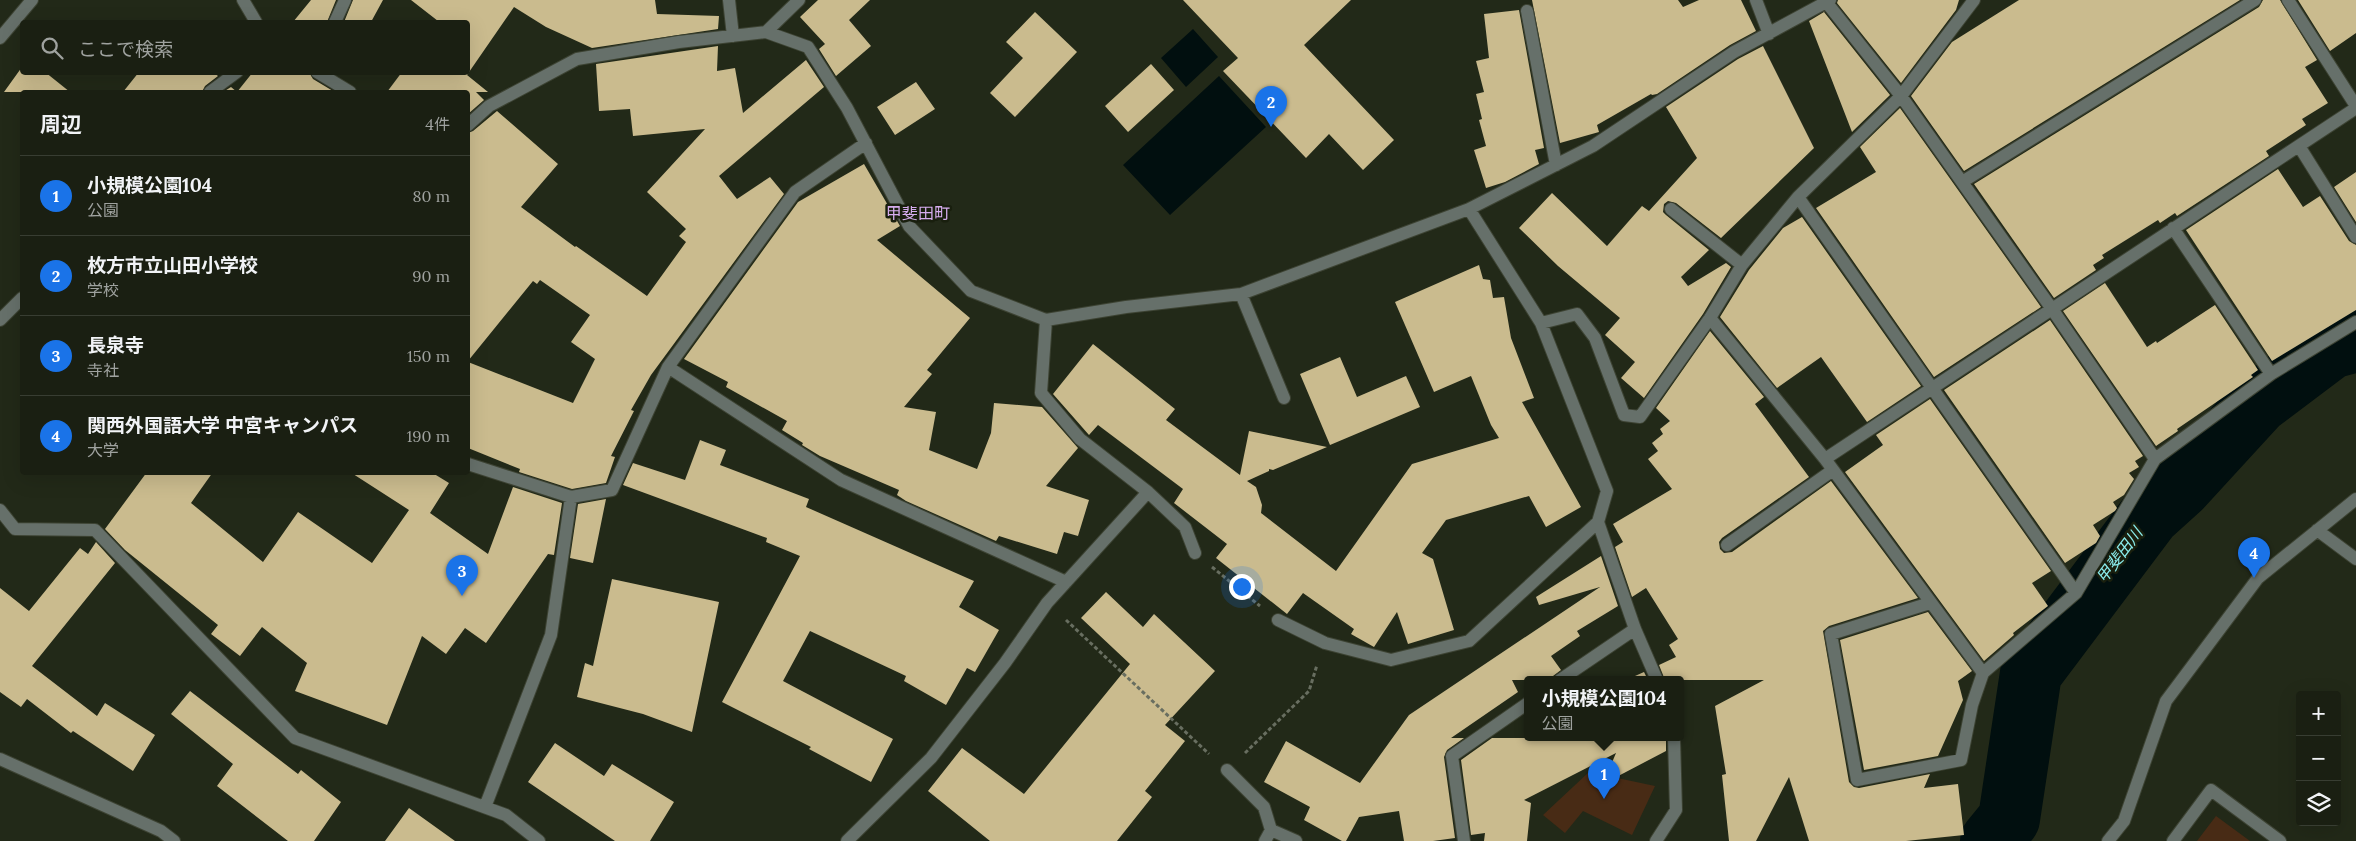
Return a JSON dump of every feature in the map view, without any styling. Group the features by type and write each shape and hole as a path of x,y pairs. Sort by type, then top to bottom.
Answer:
{"street":[{"path":"0,38 32,0"},
{"path":"243,0 255,20"},
{"path":"336,20 345,0"},
{"path":"729,0 734,36"},
{"path":"766,32 799,0"},
{"path":"1756,0 1769,34"},
{"path":"1541,323 1577,314 1595,338 1624,415 1640,417 1710,318 1742,265 1798,197 1900,96 1974,0"},
{"path":"1962,182 2255,0"},
{"path":"1825,459 2356,107 2288,0"},
{"path":"470,123 489,106 577,59 679,42 766,32 808,47 847,108 909,226 971,291 1046,320 1126,307 1241,294 1469,209 1593,146 1734,52 1829,1 1962,182 2155,459"},
{"path":"1527,10 1556,165"},
{"path":"213,90 233,75"},
{"path":"322,75 347,90"},
{"path":"470,465 571,497 612,490 668,367 795,192 866,144"},
{"path":"2298,146 2356,237"},
{"path":"1798,197 2076,594"},
{"path":"1278,620 1325,643 1391,660 1469,641 1598,522 1607,490 1541,323 1469,209"},
{"path":"1670,209 1742,265"},
{"path":"2173,228 2271,374"},
{"path":"1241,294 1284,398"},
{"path":"0,320 20,300"},
{"path":"1710,318 1825,459 1983,673"},
{"path":"1046,320 1041,393 1080,439 1148,492 1185,527 1195,553"},
{"path":"1930,603 1830,634 1857,780 1961,760 1972,705 1983,673 2076,594 2155,459 2271,374 2356,322"},
{"path":"668,367 841,480 1066,582"},
{"path":"1727,545 1833,470"},
{"path":"847,841 931,758 1005,663 1047,602 1148,492"},
{"path":"485,807 551,634 571,497"},
{"path":"2108,841 2124,821 2166,700 2258,578 2356,499"},
{"path":"0,510 15,529 95,530 295,738 506,815 539,841"},
{"path":"1598,522 1635,628 1655,676"},
{"path":"2317,530 2356,559"},
{"path":"1566,676 1635,628"},
{"path":"1464,841 1452,756 1524,706"},
{"path":"1656,841 1676,810 1674,741"},
{"path":"0,759 161,831 174,841"},
{"path":"1227,770 1264,807 1268,836 1296,841"},
{"path":"2173,841 2211,790 2280,841"}],"path":[{"path":"1195,553 1278,620"},
{"path":"1047,602 1227,770 1309,691 1325,643"}],"shaded area":[{"path":"1193,29 1218,57 1186,87 1161,58"},
{"path":"1219,76 1266,127 1170,215 1123,165"},
{"path":"1589,772 1655,786 1632,835 1583,811 1565,833 1543,815"},
{"path":"2216,816 2250,841 2197,841"}],"building":[{"path":"311,0 336,0 328,20 295,20"},
{"path":"353,0 383,0 372,20 345,20"},
{"path":"411,0 655,0 657,14 719,16 718,29 592,48 546,27 514,7 470,71 470,20 437,20"},
{"path":"818,0 870,0 849,20 871,46 836,76 819,49 825,44 800,17"},
{"path":"1183,0 1351,0 1304,45 1394,140 1363,170 1329,134 1306,158 1223,71 1238,58"},
{"path":"1532,0 1678,0 1683,7 1699,0 1741,0 1756,31 1730,45 1657,94 1651,94 1597,125 1599,132 1560,143"},
{"path":"1838,0 1959,0 1956,10 1901,83 1837,3"},
{"path":"2019,0 2240,0 1964,171 1911,96 1952,42"},
{"path":"2263,0 2280,0 2317,60 2305,67 2328,103 2302,119 2306,125 2266,151 2269,156 2177,216 2175,213 2160,223 2158,220 2102,255 2104,258 2093,265 2096,270 2054,298 1974,184 2259,7"},
{"path":"2298,0 2356,0 2356,33 2330,51"},
{"path":"1519,10 1544,148 1535,150 1539,164 1505,182 1486,188 1474,150 1486,146 1479,120 1482,119 1476,94 1484,92 1476,61 1489,58 1484,14"},
{"path":"1035,12 1077,52 1015,117 990,93 1023,58 1006,42"},
{"path":"1824,12 1890,95 1852,132 1809,21"},
{"path":"718,46 717,71 735,68 743,113 806,60 824,87 719,176 737,199 770,177 784,194 651,375 631,410 634,411 611,456 615,457 606,483 572,489 519,472 520,469 470,449 470,363 573,403 595,359 571,342 590,315 540,280 537,284 533,281 470,359 470,132 497,111 558,164 521,207 575,247 647,296 686,242 679,236 686,229 647,192 705,129 633,136 630,109 599,111 596,64"},
{"path":"1763,46 1814,148 1721,238 1676,203 1668,201 1664,204 1663,212 1709,250 1681,277 1688,286 1726,263 1731,267 1703,314 1644,398 1621,378 1635,362 1605,335 1620,318 1558,266 1519,228 1552,193 1607,246 1642,206 1649,211 1697,158 1666,107 1738,59"},
{"path":"1151,64 1174,90 1128,132 1105,106"},
{"path":"20,70 20,75 49,75 68,90 20,90 20,92 4,92"},
{"path":"137,75 218,76 205,86 203,90 125,90"},
{"path":"251,75 311,75 313,79 331,90 239,90"},
{"path":"400,75 467,75 488,92 476,92 484,100 470,112 470,90 388,90"},
{"path":"916,82 935,109 895,135 877,107"},
{"path":"1900,108 2041,307 1934,377 1816,208 1876,172 1860,147"},
{"path":"864,164 900,226 877,240 970,318 927,370 932,374 904,407 936,412 929,450 977,469 991,433 994,403 1042,407 1078,448 1046,486 1089,500 1078,536 1064,532 1057,554 999,536 996,541 906,501 897,495 899,490 820,456 802,445 803,443 782,430 787,421 726,387 728,382 684,359 798,202"},
{"path":"2278,169 2303,207 2320,196 2349,241 2356,245 2356,310 2272,361 2186,230"},
{"path":"2356,172 2356,222 2334,187"},
{"path":"1802,217 1921,386 1867,422 1821,357 1777,388 1720,317 1749,270 1783,228"},
{"path":"1479,265 1483,279 1490,280 1493,298 1504,297 1511,338 1534,398 1522,402 1581,507 1546,527 1529,496 1446,520 1422,553 1433,559 1454,630 1408,644 1397,612 1374,647 1351,634 1354,629 1303,593 1287,614 1216,558 1227,544 1174,503 1183,489 1098,425 1089,435 1053,394 1093,344 1175,409 1166,420 1240,475 1249,431 1327,447 1273,470 1269,469 1269,471 1247,481 1256,487 1262,505 1261,513 1336,571 1412,464 1499,438 1491,425 1471,376 1434,392 1395,302"},
{"path":"2105,283 2147,347 2156,341 2157,343 2215,305 2258,370 2251,375 2253,377 2177,429 2178,431 2156,446 2063,311"},
{"path":"2050,320 2143,456 2135,461 2139,467 2129,473 2134,479 2124,495 2113,502 2117,508 2115,511 2093,525 2100,536 2096,543 2065,563 1944,390"},
{"path":"1710,331 1764,397 1755,404 1809,477 1722,538 1719,542 1720,549 1724,553 1732,552 1831,481 1918,598 1829,626 1823,631 1849,782 1854,787 1859,788 1930,774 1924,788 1958,784 1964,835 1906,841 1809,841 1789,777 1756,841 1729,841 1722,775 1726,774 1715,706 1764,680 1684,680 1684,676 1663,676 1659,665 1676,657 1669,645 1678,639 1646,588 1632,597 1615,547 1623,542 1613,524 1672,489 1648,459 1658,451 1652,443 1663,434 1660,429 1670,421 1656,408"},
{"path":"1340,357 1357,397 1406,376 1420,407 1330,445 1300,374"},
{"path":"1930,399 2051,571 2032,583 2048,606 2013,633 2014,635 1984,661 1845,472 1883,445 1876,435"},
{"path":"700,440 726,450 720,465 809,499 806,507 974,581 959,607 999,630 975,672 967,668 946,705 904,681 906,676 810,631 783,681 893,739 871,782 809,749 811,747 722,702 800,556 766,542 767,538 623,485 633,463 685,480"},
{"path":"145,475 211,475 191,503 263,562 298,512 372,563 409,510 355,475 436,475 449,483 430,513 488,554 513,487 562,503 554,555 548,554 486,643 465,628 446,654 422,636 387,725 295,691 307,663 262,627 240,656 211,634 218,625 125,550 105,529"},
{"path":"606,499 593,563 570,558 578,504"},
{"path":"96,542 115,563 32,666 97,716 105,703 155,735 133,771 73,731 71,733 27,699 21,707 0,692 0,588 29,611 80,548 88,554"},
{"path":"1601,556 1618,606 1577,631 1580,636 1551,656 1561,670 1553,676 1524,676 1524,680 1512,680 1518,692 1451,738 1464,738 1447,750 1444,757 1455,838 1433,841 1404,841 1399,811 1359,817 1346,841 1342,841 1304,820 1310,807 1264,782 1286,741 1360,783 1409,715 1600,587 1539,605 1536,597"},
{"path":"612,579 719,602 692,732 643,714 577,697 585,663 593,666"},
{"path":"1106,592 1143,627 1154,614 1215,671 1165,725 1185,741 1145,791 1152,797 1117,841 990,841 928,791 962,748 1024,794 1130,664 1081,618"},
{"path":"1928,612 1972,671 1958,681 1963,700 1938,756 1864,770 1840,640"},
{"path":"1644,672 1646,676 1635,676"},
{"path":"190,691 298,774 301,770 341,802 314,841 288,841 217,786 233,764 171,714"},
{"path":"1492,738 1524,738 1524,741 1666,741 1666,751 1603,784 1616,753 1524,800 1531,803 1527,841 1484,841 1485,833 1471,835 1461,760"},
{"path":"555,743 604,776 612,764 674,802 650,841 615,841 528,782"},
{"path":"409,808 455,841 385,841"}],"waterway":[{"name":"甲斐田川","path":"1991,841 2009,819 2031,673 2149,516 2180,488 2258,403 2331,348 2356,341"}],"place":[{"name":"枚方市立山田小学校","path":"1271,127"},
{"name":"関西外国語大学 中宮キャンパス","path":"2254,578"},
{"name":"長泉寺","path":"462,596"},
{"name":"小規模公園104","path":"1604,799"}],"district":[{"name":"甲斐田町","path":"918,213"}]}
